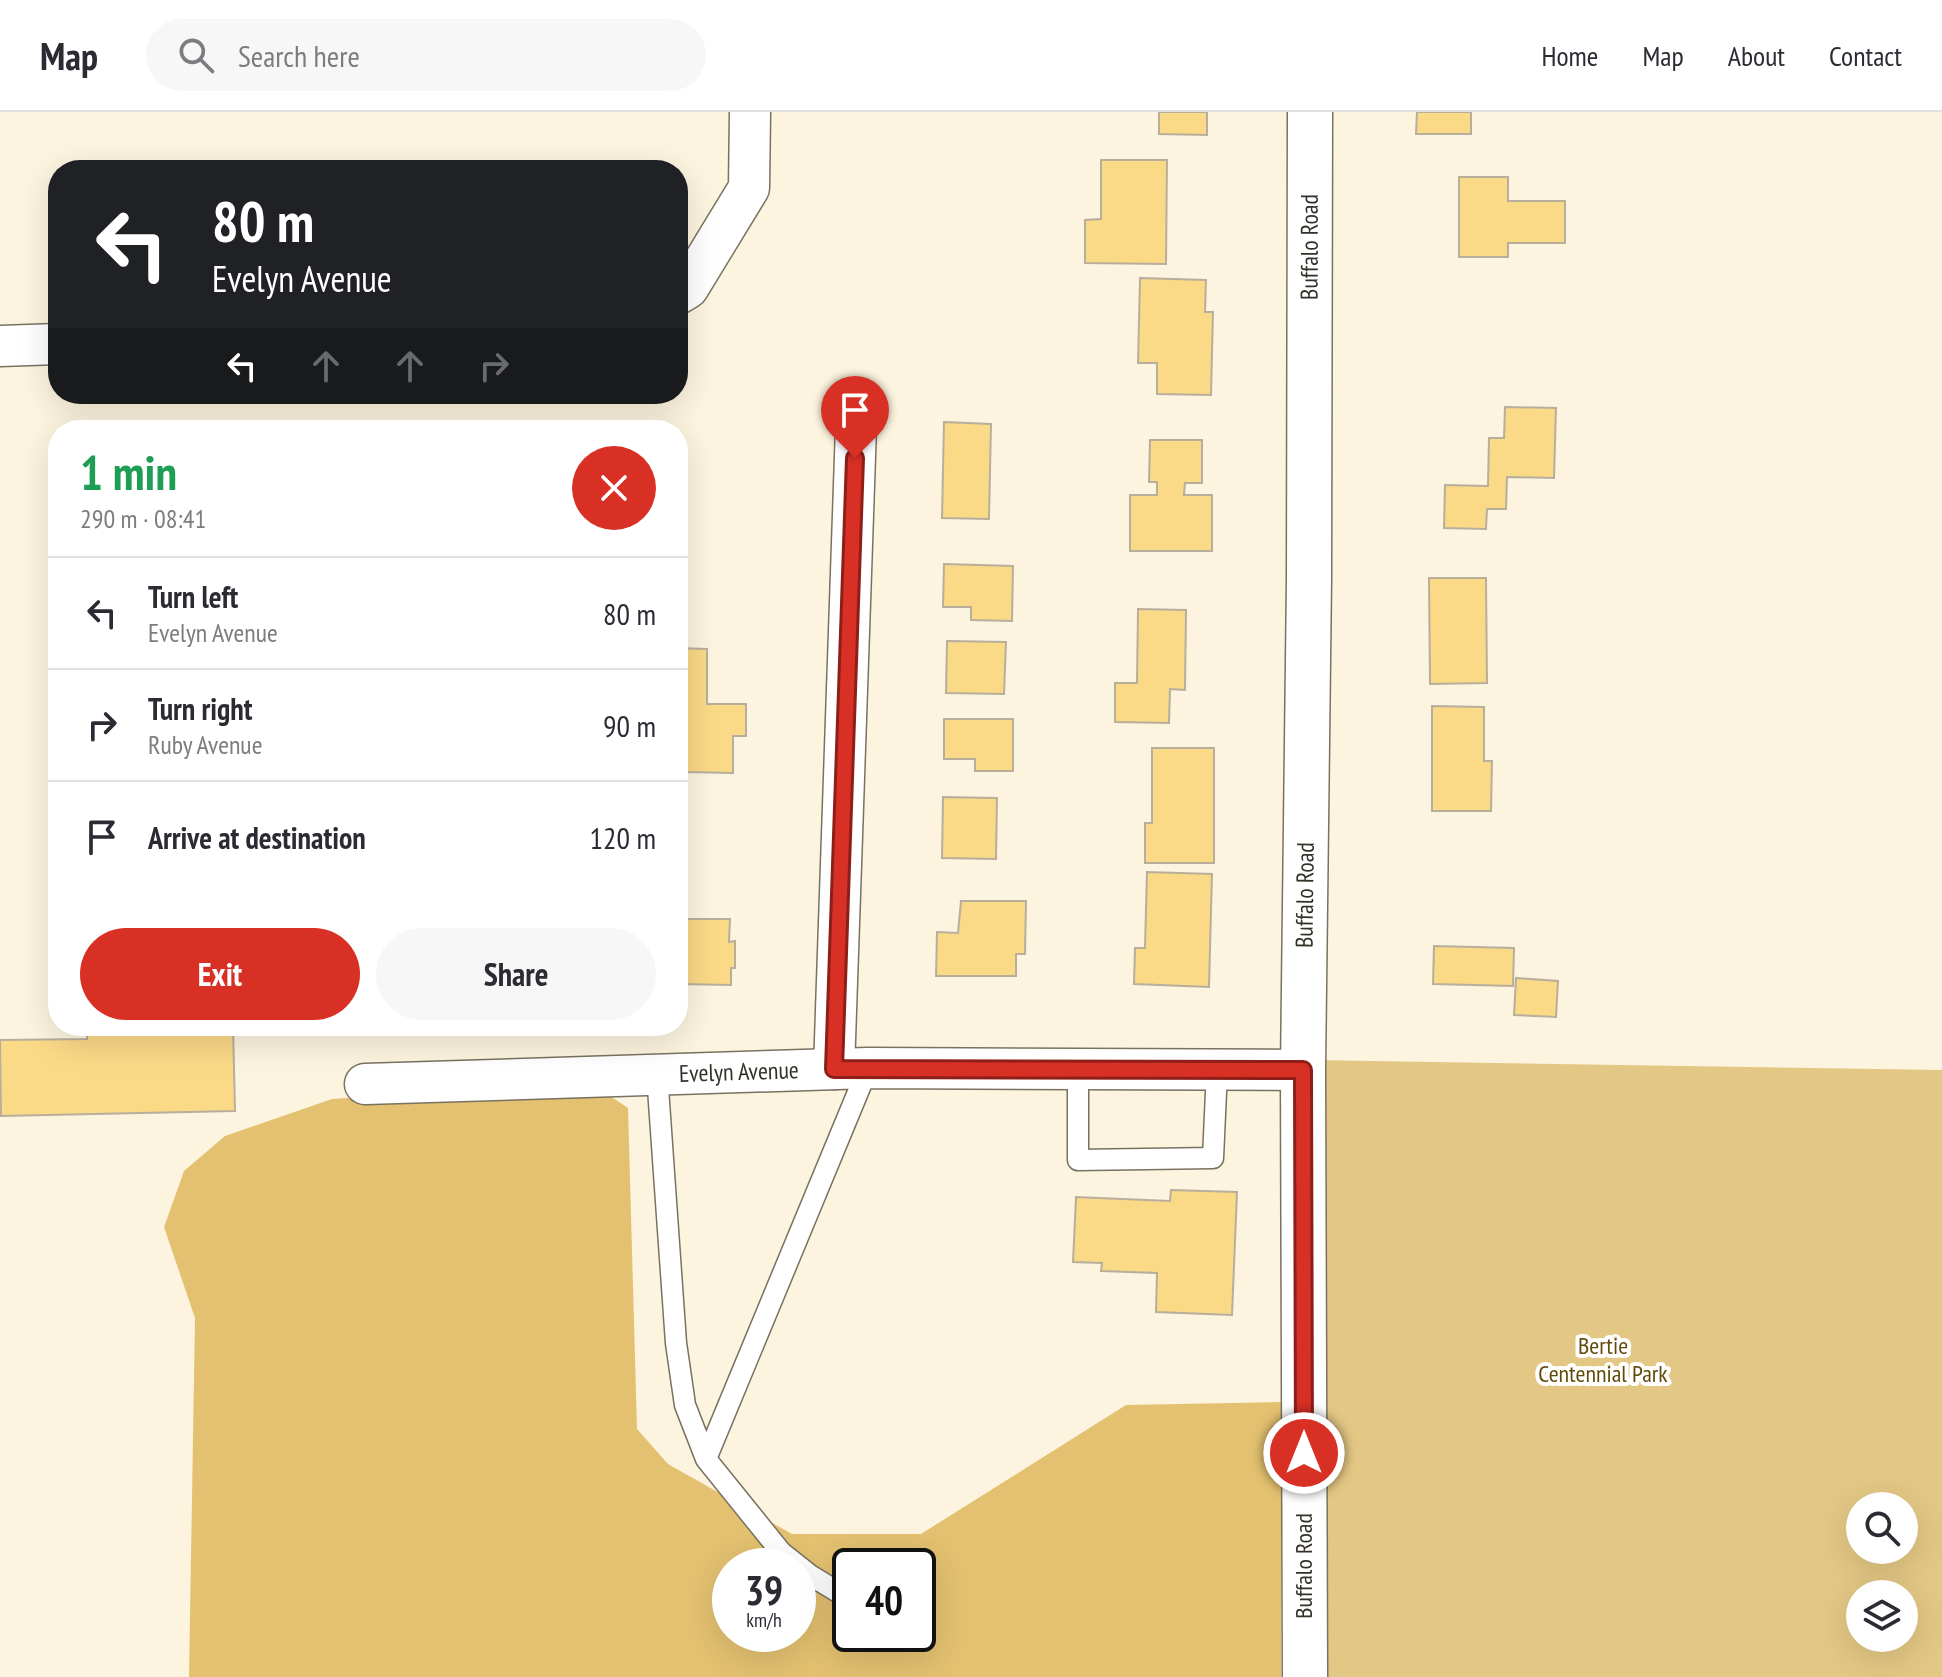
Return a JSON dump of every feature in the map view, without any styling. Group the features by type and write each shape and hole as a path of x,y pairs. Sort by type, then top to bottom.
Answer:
{"street":[{"path":"688,288 749,188 750,112"},
{"name":"Buffalo Road","path":"1305,1677 1303,1070 1309,579 1310,112"},
{"path":"0,346 48,344"},
{"path":"851,1068 856,427"},
{"name":"Evelyn Avenue","path":"365,1084 851,1068 1303,1070"}],"lane":[{"path":"706,1459 851,1068"},
{"path":"1078,1069 1078,1160 1213,1158 1217,1070"},
{"path":"657,1074 676,1343 685,1405 706,1459 781,1552 832,1588"}],"green space":[{"name":"Bertie Centennial Park","path":"1309,1060 1942,1070 1942,1677 1307,1677"}],"shaded area":[{"path":"589,1082 628,1108 637,1429 668,1464 792,1534 921,1534 1126,1405 1281,1402 1281,1677 189,1677 195,1318 164,1227 184,1171 225,1136 332,1099"}],"building":[{"path":"1159,112 1207,112 1207,135 1159,134"},
{"path":"1417,112 1471,112 1471,134 1416,134"},
{"path":"1101,160 1167,160 1166,264 1085,263 1085,220 1101,219"},
{"path":"1459,177 1508,177 1508,201 1565,201 1565,243 1508,243 1508,257 1459,257"},
{"path":"1140,278 1206,280 1205,312 1213,312 1211,395 1157,394 1157,363 1138,363"},
{"path":"1505,407 1556,408 1554,478 1507,477 1506,509 1487,509 1486,529 1444,528 1445,485 1488,486 1489,438 1504,438"},
{"path":"944,422 991,424 989,519 942,518"},
{"path":"1150,440 1202,440 1202,483 1185,483 1184,495 1212,495 1212,551 1130,551 1130,495 1157,495 1157,482 1149,482"},
{"path":"944,564 1013,566 1012,621 971,620 971,607 943,607"},
{"path":"1429,578 1486,578 1487,683 1430,684"},
{"path":"1138,609 1186,610 1185,690 1170,689 1169,723 1115,722 1115,683 1137,683"},
{"path":"947,641 1006,642 1004,694 946,693"},
{"path":"688,648 707,649 707,704 746,704 746,736 733,736 733,773 688,772"},
{"path":"1432,706 1484,707 1484,761 1492,761 1491,811 1432,811"},
{"path":"944,719 1013,719 1013,771 975,771 975,759 944,759"},
{"path":"1152,748 1214,748 1214,863 1145,863 1145,823 1152,823"},
{"path":"943,797 997,798 996,859 942,858"},
{"path":"1147,872 1212,874 1209,987 1134,984 1135,948 1145,948"},
{"path":"961,901 1026,901 1025,954 1016,954 1016,976 936,976 937,932 958,933"},
{"path":"688,919 730,919 729,942 735,941 735,968 731,968 731,985 688,984"},
{"path":"1434,946 1514,948 1513,986 1433,984"},
{"path":"1516,978 1558,981 1556,1017 1514,1015"},
{"path":"87,1036 233,1036 235,1111 1,1116 0,1040 87,1039"},
{"path":"1171,1190 1237,1192 1232,1315 1156,1312 1157,1273 1101,1271 1102,1263 1073,1262 1076,1197 1170,1201"}],"route":[{"path":"855,458 834,1069 1303,1070 1304,1453"}]}
